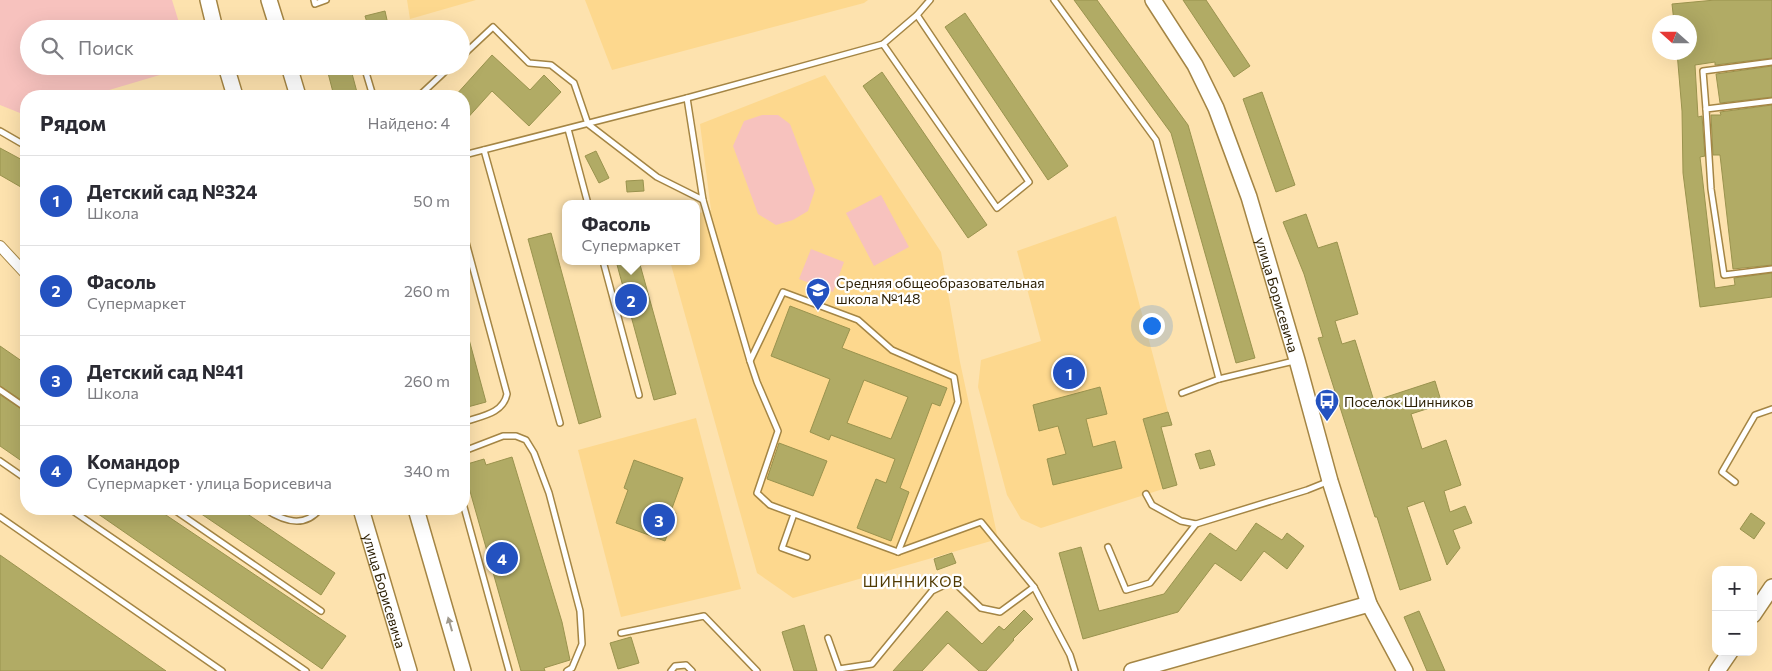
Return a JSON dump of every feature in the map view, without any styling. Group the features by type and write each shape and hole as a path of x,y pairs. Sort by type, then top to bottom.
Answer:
{"street":[{"path":"208,0 213,20"},
{"path":"269,0 275,20"},
{"name":"улица Борисевича","path":"1153,0 1195,65 1216,108 1249,198 1298,360 1330,481 1369,604 1405,671"},
{"path":"229,75 234,90"},
{"path":"291,75 296,90"},
{"path":"0,246 20,268"},
{"name":"улица Борисевича","path":"363,515 409,671"},
{"path":"418,515 463,671"},
{"path":"1756,611 1772,587"},
{"path":"1132,671 1369,604"},
{"path":"1717,671 1727,656"}],"lane":[{"path":"314,0 315,4 326,0"},
{"path":"470,154 687,98 884,44 917,16 930,0"},
{"path":"1054,0 1156,140 1219,379"},
{"path":"884,44 997,208 1029,182 917,16"},
{"path":"470,49 493,27 529,63 551,65 574,83 588,124 657,177 703,200"},
{"path":"1772,62 1703,71 1711,189 1724,275 1772,269"},
{"path":"367,75 371,90"},
{"path":"425,90 441,75"},
{"path":"687,98 703,200 750,361 778,431 757,492 770,505 898,552 981,522 1034,587 1070,655 1075,671"},
{"path":"1706,109 1772,101"},
{"path":"568,129 587,200"},
{"path":"0,131 20,143"},
{"path":"484,150 560,423"},
{"path":"470,257 507,394 502,406 494,412 470,420"},
{"path":"604,265 639,395"},
{"path":"750,361 783,292 858,320 892,350 954,377 958,402 898,552"},
{"path":"1182,393 1219,379 1298,360"},
{"path":"0,390 20,404"},
{"path":"1734,482 1722,472 1755,415 1772,409"},
{"path":"470,448 503,436 516,436 526,440 534,453 549,493 580,610 582,644 572,668 567,671"},
{"path":"0,461 20,475"},
{"path":"1146,494 1152,505 1181,521 1196,524 1307,490 1330,481"},
{"path":"794,514 782,548 807,557"},
{"path":"79,515 306,671"},
{"path":"182,515 321,610"},
{"path":"274,515 293,522 315,515"},
{"path":"466,515 509,671"},
{"path":"0,517 222,671"},
{"path":"1108,547 1126,590 1150,583 1196,524"},
{"path":"828,638 839,669 872,664 932,591 953,581 982,608 1000,612 1034,587"},
{"path":"621,633 704,616 758,671"},
{"path":"670,671 675,666 686,665 692,671"}],"shaded area":[{"path":"0,0 172,0 178,20 20,20 20,75 160,75 109,90 20,90 20,113 0,105"},
{"path":"407,0 476,0 410,19"},
{"path":"585,0 868,0 864,3 612,70"},
{"name":"Средняя общеобразовательная школа №148","path":"825,75 941,252 960,362 998,539 793,598 757,573 671,265 700,265 700,213 711,210 700,124"},
{"path":"762,115 778,115 790,124 815,190 808,211 793,220 776,225 758,214 733,146 744,121"},
{"path":"881,195 909,247 874,266 846,213"},
{"path":"1116,216 1168,412 1143,419 1163,489 1041,528 1021,519 1007,495 978,387 981,360 1041,341 1017,251"},
{"path":"811,249 844,262 833,292 799,279"},
{"path":"696,418 741,589 621,617 578,450"}],"building":[{"path":"1074,0 1097,0 1188,125 1255,358 1236,363 1171,133"},
{"path":"1183,0 1206,0 1250,66 1234,77"},
{"path":"1715,0 1772,0 1772,58 1715,65 1715,62 1695,65 1698,117 1702,116 1705,156 1700,157 1715,288 1735,285 1734,278 1772,273 1772,297 1700,307 1683,173 1682,111 1678,60 1697,60 1697,15 1673,15 1672,4"},
{"path":"385,11 387,20 366,20 365,16"},
{"path":"965,13 1068,166 1048,180 945,27"},
{"path":"492,55 530,90 544,75 561,92 529,126 492,91 470,115 470,90 460,90"},
{"path":"1772,66 1772,97 1720,103 1716,74"},
{"path":"882,72 987,225 968,238 863,86"},
{"path":"329,75 352,75 356,90 332,90"},
{"path":"1262,92 1295,185 1276,192 1243,99"},
{"path":"1772,105 1772,265 1733,269 1720,155 1713,155 1711,115 1721,115 1720,112"},
{"path":"0,148 20,159 20,187 0,175"},
{"path":"596,151 609,178 599,183 585,156"},
{"path":"643,180 644,191 627,192 626,181"},
{"path":"1306,214 1318,248 1337,242 1358,314 1335,321 1342,344 1355,340 1374,401 1435,381 1442,404 1411,414 1422,449 1446,440 1461,485 1444,491 1450,512 1465,506 1472,523 1453,530 1460,548 1447,565 1424,501 1407,507 1431,580 1400,590 1318,338 1323,337 1304,274 1283,222"},
{"path":"551,233 601,417 579,424 528,239"},
{"path":"617,265 640,265 676,394 654,400"},
{"path":"790,306 850,329 842,348 947,388 940,406 932,403 900,488 909,492 891,541 857,528 876,479 886,483 895,459 831,435 829,440 810,432 830,379 771,356","holes":["864,380 908,397 891,439 847,423"]},
{"path":"470,343 486,402 470,406"},
{"path":"0,346 20,360 20,399 0,386"},
{"path":"1100,387 1107,414 1086,419 1093,447 1115,441 1122,468 1053,485 1047,459 1066,454 1058,426 1039,431 1033,405"},
{"path":"0,395 20,408 20,460 0,446"},
{"path":"1168,412 1172,425 1161,427 1177,485 1163,489 1143,419"},
{"path":"779,443 827,461 813,496 767,479"},
{"path":"1210,450 1215,465 1200,469 1195,454"},
{"path":"512,457 562,622 570,660 544,668 545,671 521,671 470,491 470,463 484,459 486,465"},
{"path":"634,460 683,478 671,511 676,513 665,541 616,523 628,490 624,488"},
{"path":"1751,513 1765,523 1754,539 1740,529"},
{"path":"100,515 166,515 346,636 322,669"},
{"path":"203,515 249,515 335,573 321,595"},
{"path":"1256,523 1282,540 1287,533 1304,546 1287,569 1264,551 1241,581 1215,563 1178,612 1083,639 1059,553 1081,547 1099,611 1164,594 1210,533 1236,551"},
{"path":"952,553 956,563 937,570 934,559"},
{"path":"0,555 166,671 0,671"},
{"path":"1024,610 1033,619 986,671 979,671 948,643 922,671 893,671 947,611 982,644 999,626 1004,630"},
{"path":"1419,611 1445,671 1427,671 1404,617"},
{"path":"804,625 817,671 794,671 782,632"},
{"path":"631,637 639,663 618,669 610,643"}],"place":[{"name":"Фасоль","path":"631,300"},
{"name":"Средняя общеобразовательная школа №148","path":"818,311"},
{"name":"Детский сад №324","path":"1069,373"},
{"name":"Поселок Шинников","path":"1327,422"},
{"name":"Детский сад №41","path":"659,520"},
{"name":"Командор","path":"502,558"}],"district":[{"name":"ШИННИКОВ","path":"913,581"}]}
